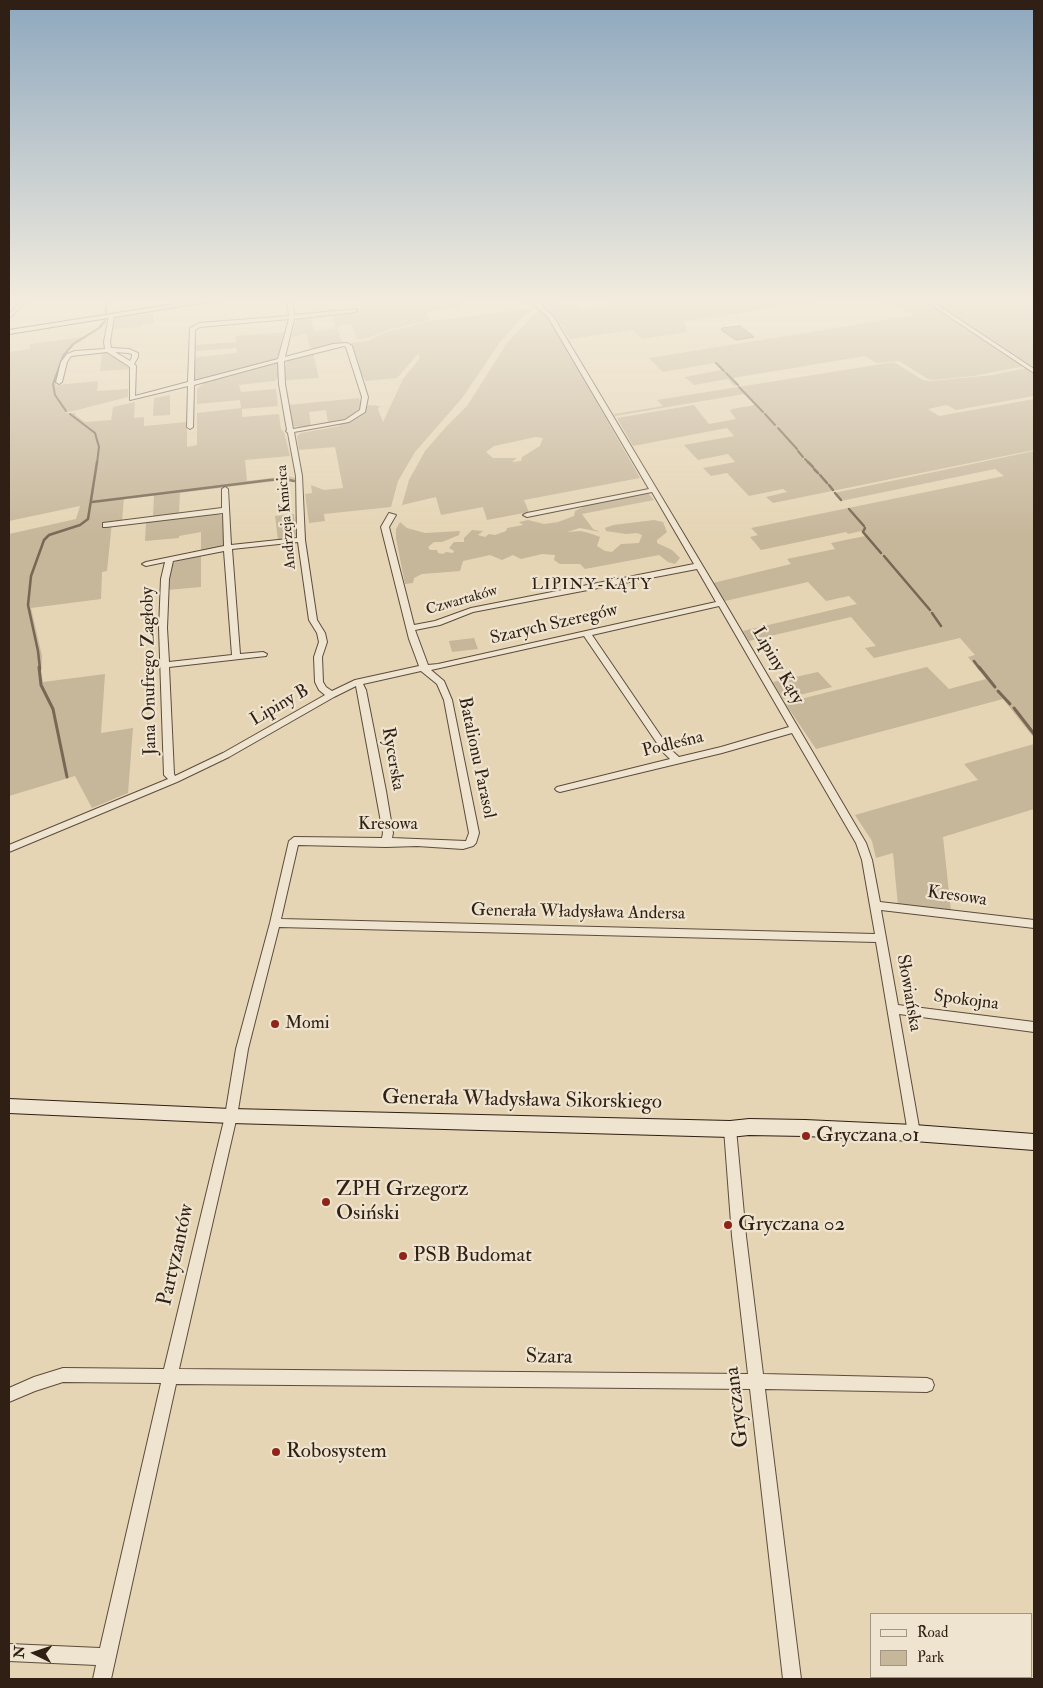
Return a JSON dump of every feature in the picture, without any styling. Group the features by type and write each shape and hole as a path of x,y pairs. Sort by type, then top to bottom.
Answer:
{"street":[{"path":"133,379 132,400 215,379"},
{"path":"190,379 190,427"},
{"name":"Andrzeja Kmicica","path":"282,379 289,431 299,476 300,540 313,620 321,633 323,642 318,657 319,682 322,688 331,695"},
{"path":"289,431 313,428 347,420 363,411 365,397 359,379"},
{"name":"Lipiny Kąty","path":"587,379 858,836 867,860"},
{"path":"225,489 236,657"},
{"path":"527,514 653,490"},
{"path":"106,526 226,510"},
{"path":"392,515 385,528 410,628 418,654 424,665 423,668"},
{"path":"146,564 228,548 300,540"},
{"name":"Jana Onufrego Zagłoby","path":"170,559 166,569 162,628 169,775 174,780"},
{"name":"Czwartaków","path":"410,628 437,623 471,610 698,566"},
{"name":"Szarych Szeregów","path":"423,668 438,667 721,603"},
{"path":"587,634 666,750 676,761"},
{"path":"164,665 263,654"},
{"name":"Lipiny B","path":"9,849 174,780 226,755 331,695 358,682 423,668"},
{"name":"Batalionu Parasol","path":"423,668 441,683 448,700 474,833"},
{"name":"Rycerska","path":"358,682 362,690 381,791 388,833 386,843"},
{"name":"Podleśna","path":"560,789 676,761 794,729"},
{"name":"Kresowa","path":"294,841 417,842 463,845 469,844 472,841 474,833"},
{"name":"Partyzantów","path":"102,1679 170,1376 232,1116 242,1050 294,841"},
{"name":"Słowiańska","path":"867,860 914,1132"},
{"name":"Kresowa","path":"875,905 1034,924"},
{"name":"Generała Władysława Andersa","path":"275,923 881,938"},
{"name":"Spokojna","path":"894,1009 1034,1027"},
{"name":"Generała Władysława Sikorskiego","path":"9,1106 232,1116 914,1132 1034,1142"},
{"name":"Gryczana","path":"730,1129 739,1236 792,1679"},
{"name":"Szara","path":"9,1395 34,1384 63,1375 779,1381 927,1385"},
{"path":"9,1653 107,1657"}],"green space":[{"path":"9,379 58,379 56,385 98,381 97,391 128,389 128,397 65,413 76,413 75,415 85,422 111,420 113,407 135,402 134,418 144,417 144,426 187,422 187,447 197,445 197,413 241,408 240,400 197,404 197,389 204,383 220,379 277,379 275,381 239,385 241,392 276,389 278,406 242,409 242,417 279,414 281,429 284,432 290,456 245,460 247,481 288,476 295,478 296,482 283,480 180,493 179,513 153,517 154,495 124,498 122,521 112,522 107,571 102,572 101,599 31,608 42,656 41,673 43,682 105,674 101,733 133,728 128,793 92,808 75,776 9,796 9,534 76,519 80,506 9,521"},
{"path":"192,379 207,379 192,383"},
{"path":"364,379 389,379 366,381"},
{"path":"403,379 475,379 463,397 415,452 398,481 391,507 324,514 325,521 309,523 305,494 312,493 311,485 324,490 343,488 335,447 299,450 297,436 301,433 340,426 339,424 356,418 365,411 368,405 380,406 378,409 383,422"},
{"path":"484,379 583,379 640,478 524,500 529,512 487,520 483,507 441,515 436,497 402,505 409,480 425,451 467,406","holes":["536,437 543,438 540,446 522,457 521,461 512,462 517,458 493,458 486,452 494,446"]},
{"path":"687,379 734,379 739,385 734,386 728,379 694,385"},
{"path":"789,379 921,379 931,381 954,379 1034,379 1034,396 956,410 947,405 928,409 939,416 1034,399 1034,450 773,503 766,497 787,492 783,489 749,496 727,473 711,476 703,468 735,462 728,454 698,460 684,445 734,436 727,428 633,446 617,418 694,405 709,424 736,419 730,411 732,409 755,405 744,394 615,416 614,414 663,406 657,400"},
{"path":"170,395 170,415 153,416 154,398"},
{"path":"359,398 361,408 351,418 328,423 326,410 309,412 311,426 292,426 288,405"},
{"path":"1034,451 1034,738 1003,699 816,749 785,703 927,667 949,689 986,679 968,657 975,655 960,638 874,658 865,648 876,646 851,617 749,641 743,631 857,604 849,596 826,601 808,582 725,601 713,583 791,564 787,559 835,549 831,543 865,536 861,531 848,534 846,532 761,550 750,537 758,535 751,528 1004,476 995,469 841,501 834,493"},
{"path":"648,493 654,500 582,514 593,529 600,532 580,528 567,532 581,531 600,537 597,546 605,551 612,552 621,544 639,543 642,535 606,531 605,528 613,525 654,520 663,522 667,532 657,540 657,543 672,550 680,558 675,564 668,562 659,555 585,569 580,564 560,564 554,560 555,555 542,554 521,559 513,555 502,560 490,555 463,561 460,571 422,574 414,578 413,583 405,584 396,538 396,529 400,522 407,528 425,533 460,531 459,535 442,542 434,542 428,547 430,550 437,550 438,553 453,553 454,551 449,548 454,542 464,542 464,538 472,530 483,531 478,535 485,537 489,534 495,535 506,531 507,528 523,525 519,522 528,520 544,524 558,522 574,516 575,511 587,505"},
{"path":"216,513 223,516 225,545 223,547 201,552 201,532 179,536 179,538 145,541 146,522"},
{"path":"294,514 296,535 294,538 278,540 275,516"},
{"path":"201,554 201,587 167,590 171,565 178,560"},
{"path":"474,638 478,649 452,652 449,641"},
{"path":"818,672 832,687 783,699 773,682"},
{"path":"1034,744 1034,809 943,837 951,911 898,906 893,853 876,858 872,841 855,815 978,780 964,764"}],"waterway":[{"path":"55,379 53,384 55,395 66,411"},
{"path":"732,379 738,385"},
{"path":"739,387 763,412"},
{"path":"70,414 95,433 99,447 97,463"},
{"path":"765,414 775,425"},
{"path":"778,428 797,449"},
{"path":"798,451 803,457"},
{"path":"805,459 813,467"},
{"path":"40,669 28,605 31,576 44,540 49,535 80,525 88,519 97,462"},
{"path":"814,469 818,473"},
{"path":"820,475 827,483"},
{"path":"92,502 270,480 284,479 294,481"},
{"path":"829,485 833,490"},
{"path":"835,493 841,500"},
{"path":"849,509 864,526"},
{"path":"865,528 863,532 881,553"},
{"path":"884,556 930,610"},
{"path":"932,613 941,626"},
{"path":"974,661 980,669"},
{"path":"39,667 41,685 53,709 67,777"},
{"path":"979,667 995,687"},
{"path":"998,691 1010,704"},
{"path":"1014,708 1034,734"}],"place":[{"name":"Momi","path":"275,1024"},
{"name":"Gryczana 01","path":"806,1136"},
{"name":"ZPH Grzegorz Osiński","path":"326,1202"},
{"name":"Gryczana 02","path":"728,1225"},
{"name":"PSB Budomat","path":"403,1256"},
{"name":"Robosystem","path":"276,1452"}],"district":[{"name":"LIPINY-KĄTY","path":"592,586"}]}
